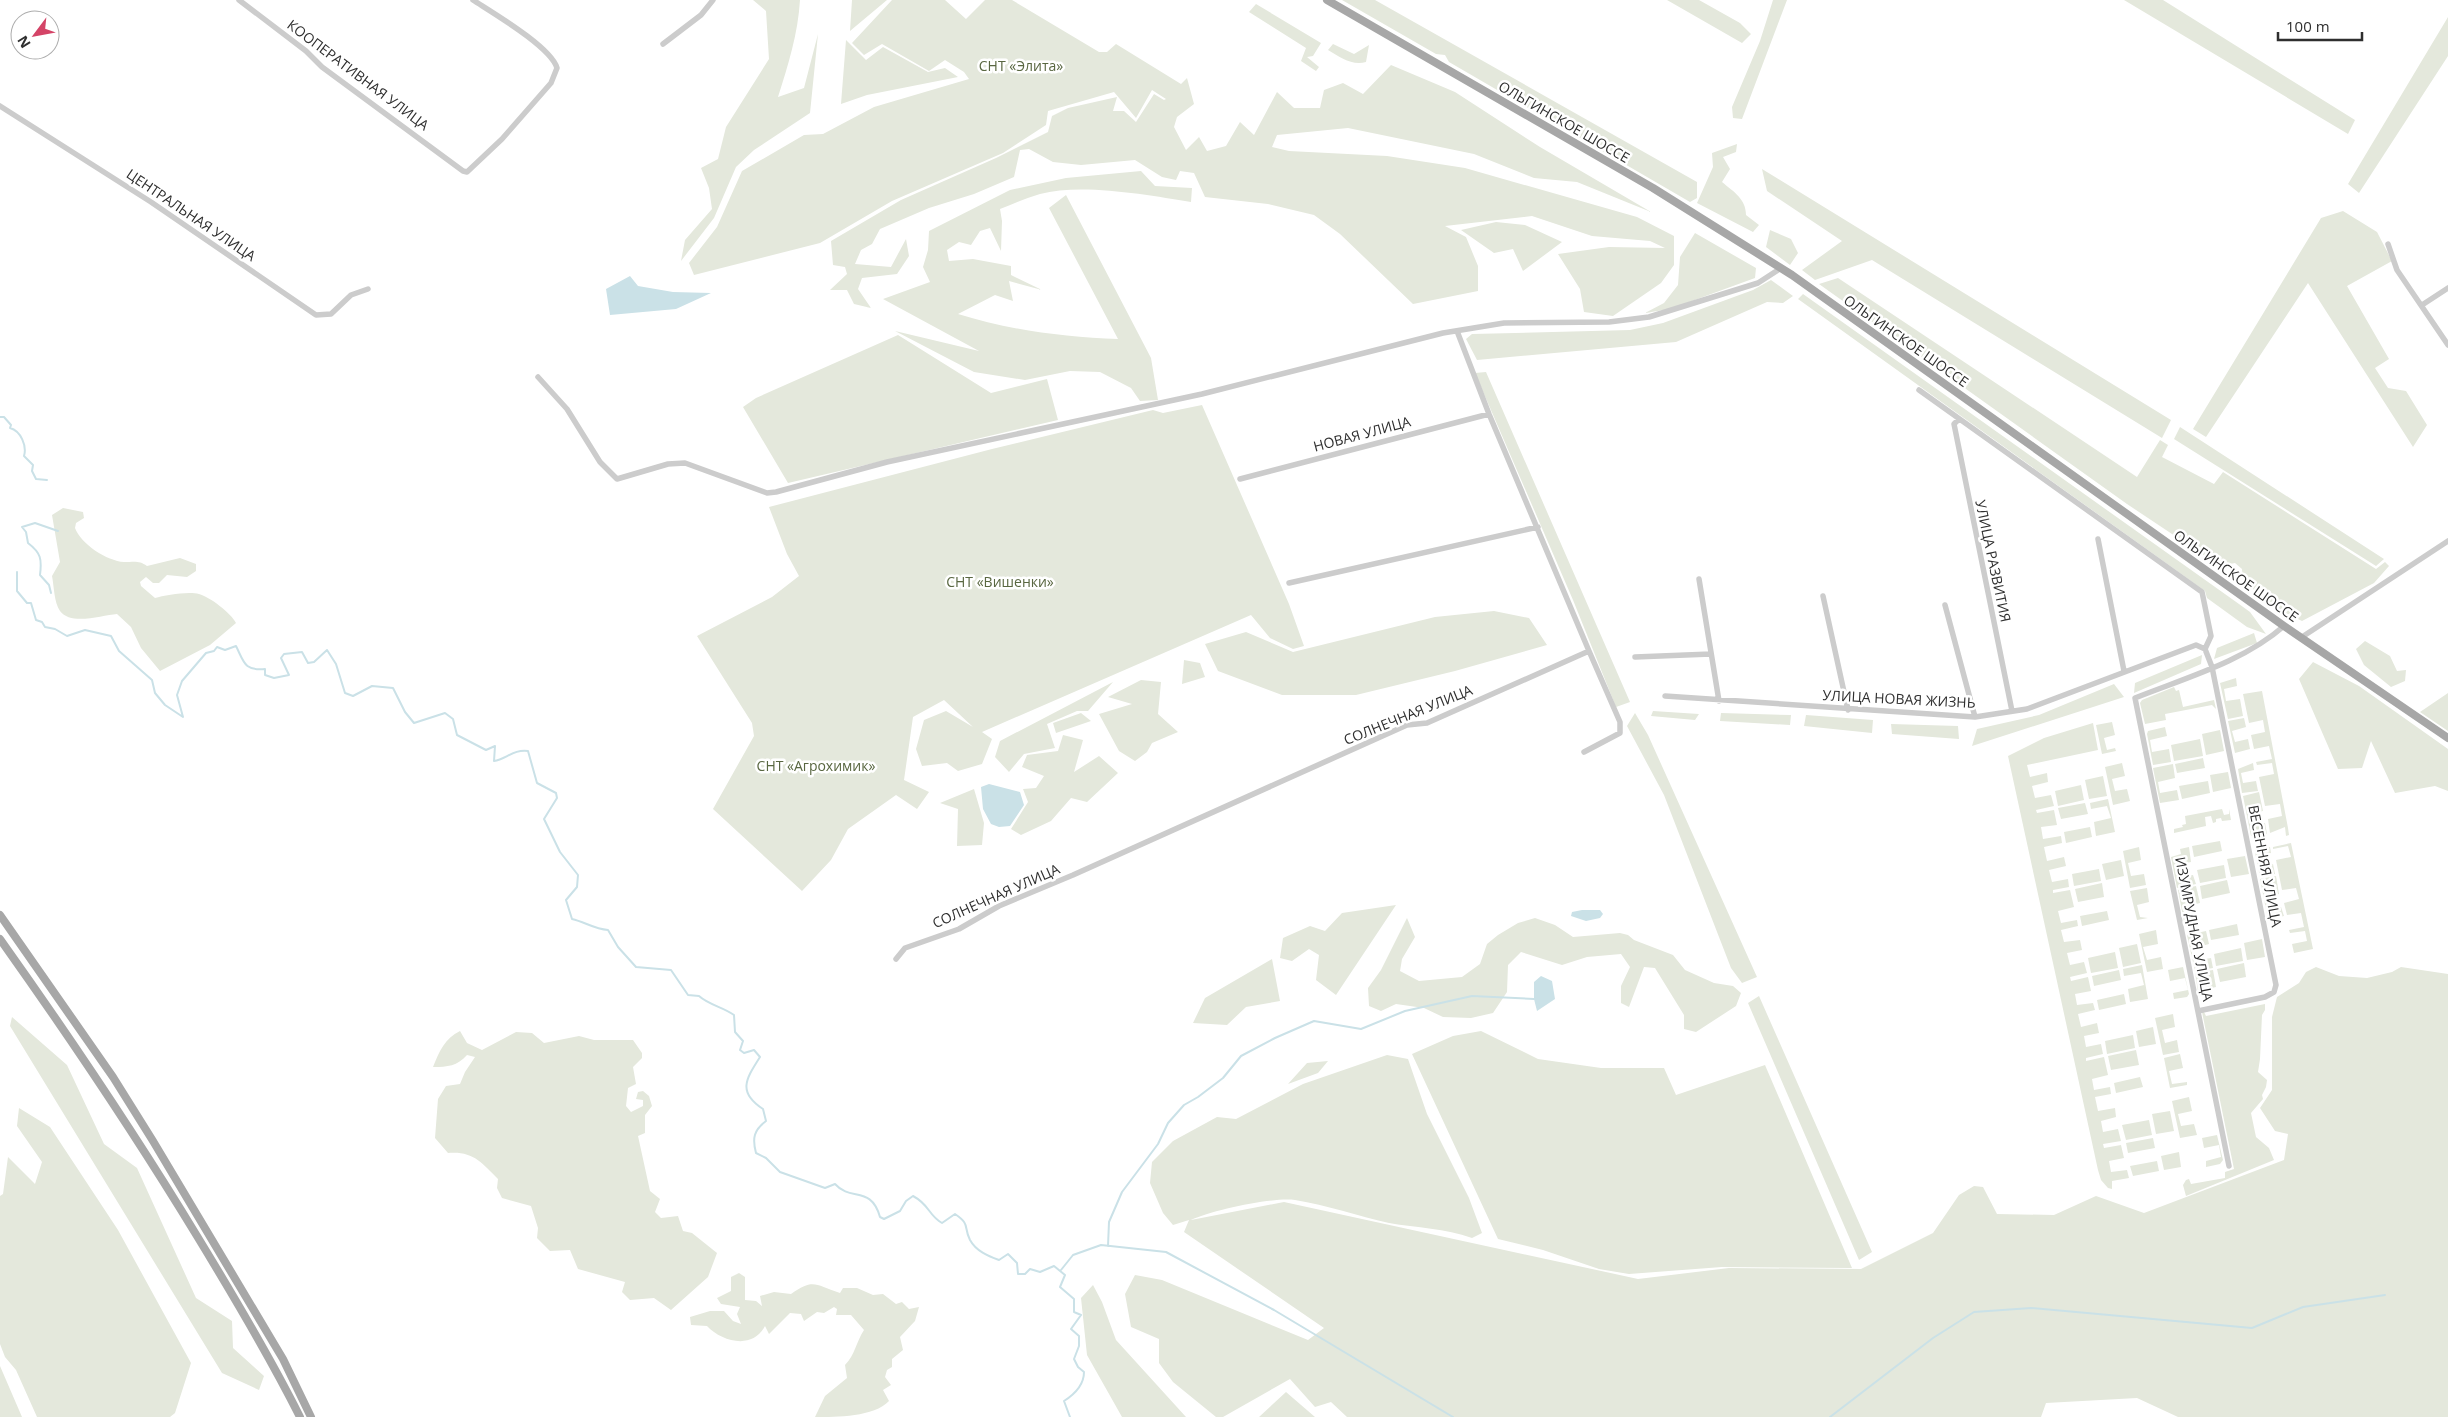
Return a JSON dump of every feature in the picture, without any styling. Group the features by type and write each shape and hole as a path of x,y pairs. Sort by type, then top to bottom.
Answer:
{"main road":[{"name":"ОЛЬГИНСКОЕ ШОССЕ","path":"1327,0 1653,188 1781,268 2284,626 2448,738"},
{"path":"0,915 107,1069 153,1141 283,1359 311,1417"},
{"path":"0,939 104,1088 240,1307 281,1379 300,1417"}],"street":[{"name":"КООПЕРАТИВНАЯ УЛИЦА","path":"239,0 306,51 322,67 463,171 472,169 502,139 551,83 557,68 554,59 543,48 473,0"},
{"path":"663,44 701,15 712,0"},
{"name":"ЦЕНТРАЛЬНАЯ УЛИЦА","path":"0,106 152,202 316,315 331,314 351,295 368,289"},
{"path":"2388,244 2397,270 2448,345"},
{"path":"538,377 566,409 600,462 617,479 668,464 685,463 767,493 788,490 887,462 1202,394 1457,331 1504,323 1608,322 1649,317 1758,282 1781,268"},
{"path":"2422,305 2448,288"},
{"path":"1457,331 1489,414 1620,722 1620,733 1584,752"},
{"path":"1918,390 2202,592 2211,636 2206,649 2212,667 2233,659 2267,641 2284,626"},
{"name":"НОВАЯ УЛИЦА","path":"1240,479 1489,414"},
{"name":"УЛИЦА РАЗВИТИЯ","path":"1959,419 1954,424 2012,711"},
{"path":"1289,583 1538,527"},
{"path":"2098,538 2124,671"},
{"path":"2302,637 2448,541"},
{"path":"1699,578 1719,701"},
{"path":"1823,596 1848,710"},
{"path":"1945,605 1975,717"},
{"name":"УЛИЦА НОВАЯ ЖИЗНЬ","path":"1665,696 1848,710 1975,717 2027,708 2196,645 2206,649"},
{"name":"СОЛНЕЧНАЯ УЛИЦА","path":"896,958 905,948 919,941 936,938 959,929 1026,894 1073,875 1407,725 1427,723 1589,651"},
{"path":"1635,657 1711,654"},
{"name":"ИЗУМРУДНАЯ УЛИЦА","path":"2212,667 2135,698 2229,1166"},
{"name":"ВЕСЕННЯЯ УЛИЦА","path":"2198,1011 2266,997 2274,992 2276,985 2212,667"}],"green space":[{"path":"753,0 800,0 795,37 778,97 804,88 818,34 810,113 754,150 736,167 714,218 681,261 685,240 712,209 709,188 701,168 718,159 726,127 769,59 766,11"},
{"path":"852,0 887,0 850,31"},
{"name":"СНТ «Элита»","path":"892,0 945,0 966,19 985,0 1012,0 1099,52 1107,52 1116,44 1181,84 1187,78 1194,104 1177,117 1174,127 1186,150 1199,137 1207,151 1226,146 1240,122 1254,135 1277,92 1294,108 1320,108 1324,90 1343,83 1363,94 1391,65 1455,92 1540,147 1651,212 1577,182 1534,178 1474,154 1348,128 1277,135 1272,147 1289,151 1387,156 1465,168 1637,217 1674,236 1674,265 1661,283 1613,316 1584,312 1580,289 1558,254 1609,247 1665,248 1650,241 1592,236 1532,216 1445,226 1466,237 1478,266 1478,291 1413,304 1340,234 1314,215 1268,204 1205,197 1194,173 1180,171 1176,180 1162,177 1135,160 1081,165 1053,162 1029,149 1020,150 1014,177 974,194 929,208 880,229 872,244 861,250 855,264 891,267 906,239 909,256 897,274 862,278 858,289 871,308 854,304 847,290 830,290 847,274 845,267 833,265 831,241 901,200 996,158 1048,132 1052,116 1068,108 1117,97 1113,111 1124,111 1136,122 1154,94 1164,100 1166,99 1152,90 1136,118 1114,92 1048,111 1046,125 1003,153 892,201 820,243 694,275 689,263 717,227 742,171 804,135 823,134 874,107 969,79 964,72 945,60 929,71 882,44 864,55 852,43"},
{"path":"1342,0 1375,0 1697,182 1697,198 1690,202 1449,62 1445,55 1436,54"},
{"path":"1667,0 1699,0 1740,23 1751,34 1742,43"},
{"path":"1773,0 1787,0 1742,119 1733,118 1732,107 1760,41"},
{"path":"2124,0 2163,0 2355,120 2348,134"},
{"path":"1256,4 1321,43 1313,56 1307,57 1319,67 1316,71 1301,61 1306,48 1249,12"},
{"path":"2448,17 2448,56 2359,193 2348,184"},
{"path":"846,40 866,60 883,47 928,72 945,68 958,77 867,95 841,104"},
{"path":"1333,44 1354,54 1369,45 1366,62 1356,63 1342,58 1328,50"},
{"path":"1737,144 1736,152 1723,157 1730,169 1722,182 1742,200 1746,215 1759,225 1753,232 1697,203 1713,167 1712,153"},
{"path":"1762,169 2171,420 2162,438 1872,260 1815,280 1802,270 1842,241 1767,191"},
{"path":"1141,171 1155,186 1192,188 1191,202 1115,191 1075,190 1040,194 1000,209 1002,221 1001,251 990,228 980,231 971,245 959,242 947,250 949,261 973,259 1011,266 1011,275 1042,290 1009,281 1013,301 995,295 958,314 977,320 1037,332 1077,337 1118,339 1049,208 1066,195 1151,358 1158,400 1140,401 1131,388 1100,372 1070,371 1025,380 974,372 895,331 979,351 883,299 930,282 923,267 928,250 929,231 1010,190 1066,178"},
{"path":"2343,211 2377,232 2392,261 2347,286 2389,359 2375,368 2388,388 2406,391 2427,425 2413,447 2308,283 2206,437 2193,429 2321,218"},
{"path":"1496,222 1525,225 1562,242 1523,271 1513,249 1494,253 1461,230"},
{"path":"1770,230 1791,239 1798,253 1790,265 1766,247"},
{"path":"1695,233 1756,268 1755,278 1670,309 1645,313 1664,303 1678,285 1680,257"},
{"path":"1838,278 2137,477 2160,440 2168,445 2162,457 2214,484 2223,472 2376,569 2385,562 2389,566 2374,583 2302,621 2279,610 2243,581 2242,569 2235,563 2220,566 2127,504 1819,284"},
{"path":"1771,280 1793,296 1783,303 1767,302 1676,342 1477,360 1466,339 1472,334 1630,330 1663,323 1753,290"},
{"path":"1803,294 2250,612 2266,634 2247,627 2207,598 2205,591 1798,299"},
{"path":"898,335 991,393 1047,379 1058,420 788,483 743,407 756,398"},
{"path":"1486,372 1630,702 1616,707 1573,600 1475,373"},
{"name":"СНТ «Вишенки»","path":"1202,405 1289,604 1304,646 1293,649 1270,638 1251,615 982,732 992,739 982,764 958,771 947,763 922,766 916,749 924,720 946,711 973,727 944,700 913,717 904,780 929,792 917,809 896,795 848,829 831,860 802,891 713,809 754,736 752,723 697,636 772,597 799,576 787,554 769,507 992,449 1153,410 1163,413"},
{"path":"2180,427 2384,559 2376,566 2174,439"},
{"path":"63,508 83,512 84,518 76,523 75,528 78,534 95,551 110,559 124,562 139,562 147,566 180,558 196,564 196,571 187,577 167,575 159,583 153,583 146,577 140,582 141,586 155,598 183,593 199,594 225,610 236,623 210,645 160,671 141,648 131,627 117,614 87,619 71,618 65,615 56,604 52,576 60,562 52,515"},
{"path":"1494,611 1529,618 1547,645 1455,671 1356,695 1282,695 1218,671 1205,644 1246,632 1293,652 1435,617"},
{"path":"2254,633 2257,643 2214,659 2217,648"},
{"path":"2365,641 2390,656 2397,671 2406,670 2405,681 2391,687 2364,665 2356,649"},
{"path":"2202,655 2201,664 2134,693 2135,683"},
{"path":"1184,660 1200,663 1205,677 1182,684"},
{"path":"2313,662 2359,686 2448,749 2448,791 2435,786 2395,793 2371,741 2362,768 2338,769 2299,679"},
{"path":"2236,678 2237,686 2224,689 2226,701 2240,699 2243,716 2228,719 2220,683"},
{"path":"1141,680 1161,682 1158,714 1178,732 1152,743 1147,752 1135,761 1119,751 1099,714 1132,704 1108,697"},
{"path":"1113,682 1088,711 1077,711 1047,724 1055,748 1024,754 1009,772 995,757 1000,741"},
{"path":"2114,684 2124,697 1972,746 1977,729 2039,715"},
{"path":"2174,687 2176,691 2179,690 2183,707 2214,700 2216,709 2212,705 2165,714 2166,720 2145,724 2140,703 2142,700"},
{"path":"2262,691 2288,828 2289,835 2286,836 2285,827 2270,833 2268,819 2282,816 2280,804 2265,806 2259,777 2274,774 2272,763 2257,765 2256,762 2272,759 2269,746 2254,749 2251,735 2265,732 2263,720 2249,723 2243,694"},
{"path":"2448,693 2448,731 2420,712"},
{"path":"1653,711 1699,714 1695,720 1651,716"},
{"path":"1081,713 1091,721 1056,733 1053,723"},
{"path":"1635,713 1648,735 1757,977 1742,983 1731,968 1664,795 1627,726"},
{"path":"1721,713 1791,715 1790,725 1720,721"},
{"path":"1806,715 1873,720 1872,733 1804,726"},
{"path":"2244,718 2246,727 2232,731 2235,742 2248,739 2250,749 2235,753 2228,721"},
{"path":"2112,722 2115,735 2104,738 2107,750 2115,748 2116,751 2102,754 2096,725"},
{"path":"2093,723 2098,750 2027,765 2030,777 2047,773 2048,782 2032,786 2035,798 2051,795 2054,806 2036,810 2037,813 2054,810 2057,825 2041,827 2043,839 2061,836 2062,843 2044,847 2047,861 2064,857 2066,866 2049,870 2052,882 2068,879 2069,887 2053,890 2053,893 2070,890 2074,907 2058,911 2061,923 2077,920 2078,926 2061,930 2064,942 2080,940 2082,950 2067,953 2070,965 2084,962 2087,973 2070,977 2071,981 2088,977 2091,991 2075,994 2077,1005 2093,1003 2095,1010 2078,1014 2081,1027 2097,1023 2099,1033 2084,1036 2086,1047 2101,1044 2103,1054 2086,1058 2086,1061 2104,1057 2108,1075 2092,1079 2094,1090 2110,1087 2111,1094 2095,1097 2098,1111 2115,1108 2116,1117 2101,1121 2103,1132 2118,1129 2121,1141 2103,1144 2104,1148 2121,1145 2124,1158 2109,1161 2111,1172 2127,1170 2129,1178 2112,1181 2112,1189 2108,1188 2101,1180 2098,1170 2008,756 2044,738"},
{"path":"1891,724 1958,726 1959,739 1892,734"},
{"path":"2165,727 2167,736 2150,740 2152,752 2169,749 2171,762 2153,765 2147,734 2148,731"},
{"path":"2220,730 2224,751 2206,755 2202,734"},
{"path":"1063,735 1083,740 1074,772 1099,756 1118,773 1087,802 1071,798 1051,821 1021,835 1011,829 1028,802 1023,789 1036,788 1044,776 1022,767 1027,755 1058,751"},
{"path":"2200,739 2203,756 2174,761 2171,745"},
{"path":"2203,758 2205,768 2177,773 2175,764"},
{"path":"2122,763 2125,776 2112,779 2115,791 2127,789 2130,801 2113,805 2105,767"},
{"path":"2253,763 2254,770 2241,773 2243,783 2256,781 2258,791 2242,793 2238,769"},
{"path":"2173,764 2175,778 2158,782 2160,793 2177,790 2179,800 2160,803 2153,768"},
{"path":"2228,772 2231,788 2213,792 2210,775"},
{"path":"2103,776 2107,796 2089,799 2085,780"},
{"path":"2208,781 2210,793 2182,799 2179,786"},
{"path":"2081,785 2084,800 2058,806 2055,791"},
{"path":"974,789 984,823 982,845 957,846 958,809 940,803"},
{"path":"2259,792 2263,811 2249,814 2251,826 2265,823 2267,834 2251,836 2243,796"},
{"path":"2108,799 2115,832 2096,836 2094,822 2111,818 2107,806 2091,809 2090,803"},
{"path":"2085,803 2088,814 2061,819 2058,808"},
{"path":"2222,809 2224,815 2229,814 2229,809 2231,820 2222,821 2221,818 2216,819 2216,822 2213,823 2211,816 2205,817 2206,826 2174,833 2174,829 2183,827 2182,825 2186,824 2185,816"},
{"path":"2090,827 2092,837 2066,843 2064,832"},
{"path":"2220,841 2222,851 2194,857 2192,846"},
{"path":"2291,843 2313,949 2294,953 2292,944 2307,941 2305,931 2290,933 2289,930 2304,927 2301,913 2287,915 2284,903 2299,899 2296,888 2282,890 2276,860 2291,857 2288,846 2273,849 2273,847"},
{"path":"2139,847 2141,860 2128,863 2131,876 2144,874 2146,885 2130,888 2123,851"},
{"path":"2189,847 2191,862 2175,865 2177,877 2193,875 2196,884 2177,888 2171,857 2181,854 2180,849"},
{"path":"2270,847 2271,853 2257,856 2260,867 2273,864 2275,874 2260,877 2255,852"},
{"path":"2245,856 2249,874 2231,877 2227,859"},
{"path":"2121,860 2124,876 2106,880 2102,864"},
{"path":"2224,865 2226,878 2200,883 2197,870"},
{"path":"2099,869 2101,881 2074,886 2072,874"},
{"path":"2276,876 2279,894 2266,897 2268,909 2281,907 2284,916 2268,919 2260,879"},
{"path":"2227,880 2230,893 2202,899 2200,886"},
{"path":"2102,883 2104,897 2078,902 2075,889"},
{"path":"2196,886 2200,903 2183,907 2186,919 2196,917 2197,920 2184,922 2178,890"},
{"path":"2147,888 2149,902 2137,905 2140,917 2148,918 2137,920 2130,891"},
{"path":"1396,905 1336,995 1316,980 1319,955 1309,949 1292,961 1280,958 1283,938 1310,926 1325,931 1342,913"},
{"path":"2107,911 2109,920 2082,926 2080,916"},
{"path":"1407,918 1415,937 1402,959 1400,971 1419,981 1462,977 1480,964 1487,944 1498,935 1518,923 1535,918 1555,925 1573,937 1620,933 1628,935 1634,940 1673,955 1685,970 1714,983 1733,986 1741,993 1736,1006 1696,1032 1684,1029 1684,1015 1655,968 1644,967 1629,1007 1621,1003 1621,986 1630,967 1621,954 1587,957 1562,965 1521,952 1508,965 1507,992 1493,1013 1471,1018 1443,1017 1424,1008 1396,1004 1381,1011 1369,1006 1368,988 1381,970"},
{"path":"2237,924 2239,935 2211,940 2209,930"},
{"path":"2156,930 2158,944 2143,947 2147,960 2161,957 2163,969 2147,972 2139,934"},
{"path":"2206,931 2209,944 2191,949 2194,961 2211,958 2213,968 2195,971 2187,935"},
{"path":"2262,939 2265,957 2247,960 2244,943"},
{"path":"2137,944 2141,963 2123,967 2119,948"},
{"path":"2241,948 2243,961 2216,966 2214,954"},
{"path":"2115,952 2118,968 2091,973 2088,958"},
{"path":"1272,959 1280,1001 1246,1007 1227,1025 1193,1023 1205,998"},
{"path":"2244,963 2246,977 2220,982 2217,969"},
{"path":"2142,965 2148,999 2130,1002 2128,989 2144,985 2141,973 2124,976 2123,969"},
{"path":"2183,967 2189,994 2187,997 2174,999 2173,993 2188,990 2185,978 2170,981 2168,970"},
{"path":"2316,967 2339,976 2367,978 2392,972 2401,967 2448,974 2448,1417 2178,1417 2137,1398 2046,1403 2041,1417 1347,1417 1331,1402 1315,1407 1290,1379 1223,1417 1216,1417 1173,1382 1159,1363 1159,1339 1131,1327 1125,1294 1135,1275 1162,1280 1308,1340 1324,1328 1184,1232 1189,1220 1173,1225 1163,1213 1150,1183 1152,1162 1173,1141 1217,1117 1236,1119 1303,1084 1387,1055 1408,1059 1427,1114 1469,1198 1482,1233 1472,1238 1441,1230 1389,1223 1295,1200 1272,1200 1242,1205 1191,1220 1284,1202 1638,1279 1729,1268 1861,1269 1933,1233 1959,1195 1974,1186 1983,1187 1997,1214 2054,1215 2096,1196 2144,1213 2284,1160 2288,1134 2275,1131 2260,1108 2272,1090 2272,1017 2277,997 2299,983 2306,972"},
{"path":"2119,970 2121,980 2094,986 2092,976"},
{"path":"2213,970 2216,987 2198,991 2195,973"},
{"path":"2124,994 2126,1004 2099,1010 2097,1000"},
{"path":"1759,996 1872,1252 1859,1260 1748,1003"},
{"path":"2265,1004 2265,1010 2262,1015 2258,1072 2267,1080 2262,1095 2263,1099 2251,1113 2256,1137 2269,1148 2274,1160 2186,1196 2183,1185 2186,1180 2189,1179 2191,1184 2225,1178 2225,1172 2234,1169 2202,1012 2206,1016"},
{"path":"2173,1014 2175,1027 2162,1030 2165,1043 2177,1040 2179,1052 2163,1055 2155,1018"},
{"path":"12,1017 67,1065 104,1144 137,1168 196,1298 232,1321 233,1348 264,1376 259,1390 222,1373 10,1026"},
{"path":"2153,1027 2156,1044 2139,1047 2136,1031"},
{"path":"460,1031 467,1043 482,1050 516,1032 532,1033 544,1043 579,1036 594,1040 633,1040 642,1053 642,1058 633,1067 636,1084 628,1088 626,1106 631,1112 643,1106 643,1100 636,1099 638,1092 643,1091 649,1096 652,1106 645,1115 645,1133 638,1136 650,1191 660,1199 655,1212 661,1218 678,1216 683,1231 692,1233 717,1253 708,1277 671,1310 654,1298 630,1300 622,1292 625,1282 578,1269 570,1250 550,1251 537,1238 538,1228 531,1206 502,1198 497,1188 498,1179 481,1163 464,1154 448,1153 435,1138 438,1099 446,1086 460,1084 475,1057 467,1055 460,1062 452,1065 433,1067 446,1042"},
{"path":"1481,1031 1538,1059 1601,1068 1664,1068 1676,1095 1765,1065 1852,1268 1722,1267 1629,1274 1599,1269 1543,1250 1498,1239 1412,1054 1453,1036"},
{"path":"2133,1035 2135,1048 2107,1054 2105,1041"},
{"path":"2136,1050 2139,1065 2111,1070 2108,1056"},
{"path":"2180,1054 2183,1068 2169,1071 2172,1084 2187,1082 2187,1085 2170,1088 2164,1058"},
{"path":"1328,1061 1318,1073 1288,1084 1307,1063"},
{"path":"2140,1077 2143,1087 2116,1093 2114,1083"},
{"path":"2189,1097 2192,1111 2178,1114 2181,1126 2194,1124 2197,1135 2180,1138 2172,1101"},
{"path":"19,1108 50,1127 118,1230 191,1363 175,1413 170,1417 37,1417 16,1370 5,1357 0,1344 0,1196 3,1194 8,1157 35,1184 42,1162 17,1126"},
{"path":"2170,1111 2174,1131 2156,1134 2152,1114"},
{"path":"2149,1120 2152,1135 2126,1140 2122,1125"},
{"path":"2217,1135 2223,1160 2220,1164 2206,1167 2206,1161 2221,1157 2219,1145 2204,1148 2202,1138"},
{"path":"2153,1138 2155,1148 2128,1153 2126,1143"},
{"path":"2179,1152 2181,1167 2164,1170 2161,1156"},
{"path":"2157,1161 2159,1171 2133,1176 2130,1166"},
{"path":"739,1273 745,1277 745,1300 756,1301 762,1306 760,1296 774,1292 791,1294 805,1286 815,1284 840,1293 843,1288 857,1288 873,1295 883,1294 896,1304 902,1302 909,1309 919,1307 915,1321 900,1337 903,1350 892,1359 892,1367 887,1370 885,1377 891,1385 883,1390 889,1401 865,1413 815,1417 825,1396 847,1378 845,1365 864,1330 851,1315 836,1315 837,1309 834,1307 824,1313 817,1312 804,1321 801,1314 790,1313 769,1334 765,1326 760,1334 745,1341 737,1341 721,1336 707,1326 691,1325 690,1317 710,1311 724,1311 733,1321 741,1324 737,1314 740,1307 721,1304 717,1298 731,1291 731,1277"},
{"path":"1093,1285 1102,1302 1116,1340 1186,1417 1122,1417 1087,1355 1081,1298"},
{"path":"0,1366 22,1417 0,1417"},
{"path":"1286,1392 1315,1417 1259,1417"}],"water":[{"path":"630,276 638,286 673,292 711,293 676,309 610,315 606,289"},
{"path":"989,784 1020,792 1024,805 1010,826 999,827 991,824 983,809 981,787"},
{"path":"1600,910 1603,914 1600,918 1586,921 1571,916 1572,912"},
{"path":"1541,976 1552,981 1555,999 1537,1011 1534,999 1534,982"}],"waterway":[{"path":"0,417 4,417 11,425 10,428 17,432 22,439 25,448 24,456 33,465 32,471 36,479 47,480"},
{"path":"51,593 49,585 40,575 40,557 36,550 28,543 26,532 22,527 35,523 58,531"},
{"path":"17,572 17,591 27,603 31,603 36,620 42,622 45,627 55,629 67,636 85,630 111,636 119,651 152,680 155,693 165,705 183,717 177,695 182,681 206,653 214,651 217,647 225,650 236,646 243,661 249,667 265,669 265,675 274,678 289,675 281,658 284,654 302,652 308,663 314,662 327,650 336,664 345,693 353,696 372,686 393,688 405,712 414,723 445,713 453,719 457,735 486,750 495,746 494,761 518,751 528,751 537,783 556,793 557,798 544,819 560,852 578,875 577,887 566,900 572,919 608,930 618,947 636,967 671,970 688,995 699,996 734,1015 735,1032 743,1041 740,1050 744,1053 754,1050 760,1057 746,1085 750,1097 763,1109 766,1121 755,1135 756,1153 766,1158 780,1172 825,1188 835,1184 848,1192 866,1197 876,1207 880,1217 884,1219 900,1211 906,1201 913,1196 919,1199 934,1217 942,1223 955,1214 965,1223 970,1240 979,1250 999,1260 1008,1254 1017,1263 1018,1274 1025,1274 1030,1269 1040,1272 1054,1266 1065,1275 1060,1287 1074,1299 1074,1312 1081,1315 1071,1329 1079,1336 1079,1346 1074,1359 1078,1367 1084,1372 1084,1377 1078,1389 1064,1401 1070,1417"},
{"path":"1108,1246 1109,1222 1122,1192 1158,1144 1168,1123 1184,1105 1223,1078 1241,1056 1275,1038 1314,1021 1361,1029 1405,1011 1472,996 1534,999"},
{"path":"1061,1270 1073,1255 1101,1245 1166,1252 1274,1310 1453,1417"},
{"path":"1830,1417 1933,1338 1974,1312 2031,1308 2252,1328 2303,1307 2385,1295"}],"park label":[{"name":"СНТ «Агрохимик»","path":"816,766"}]}
